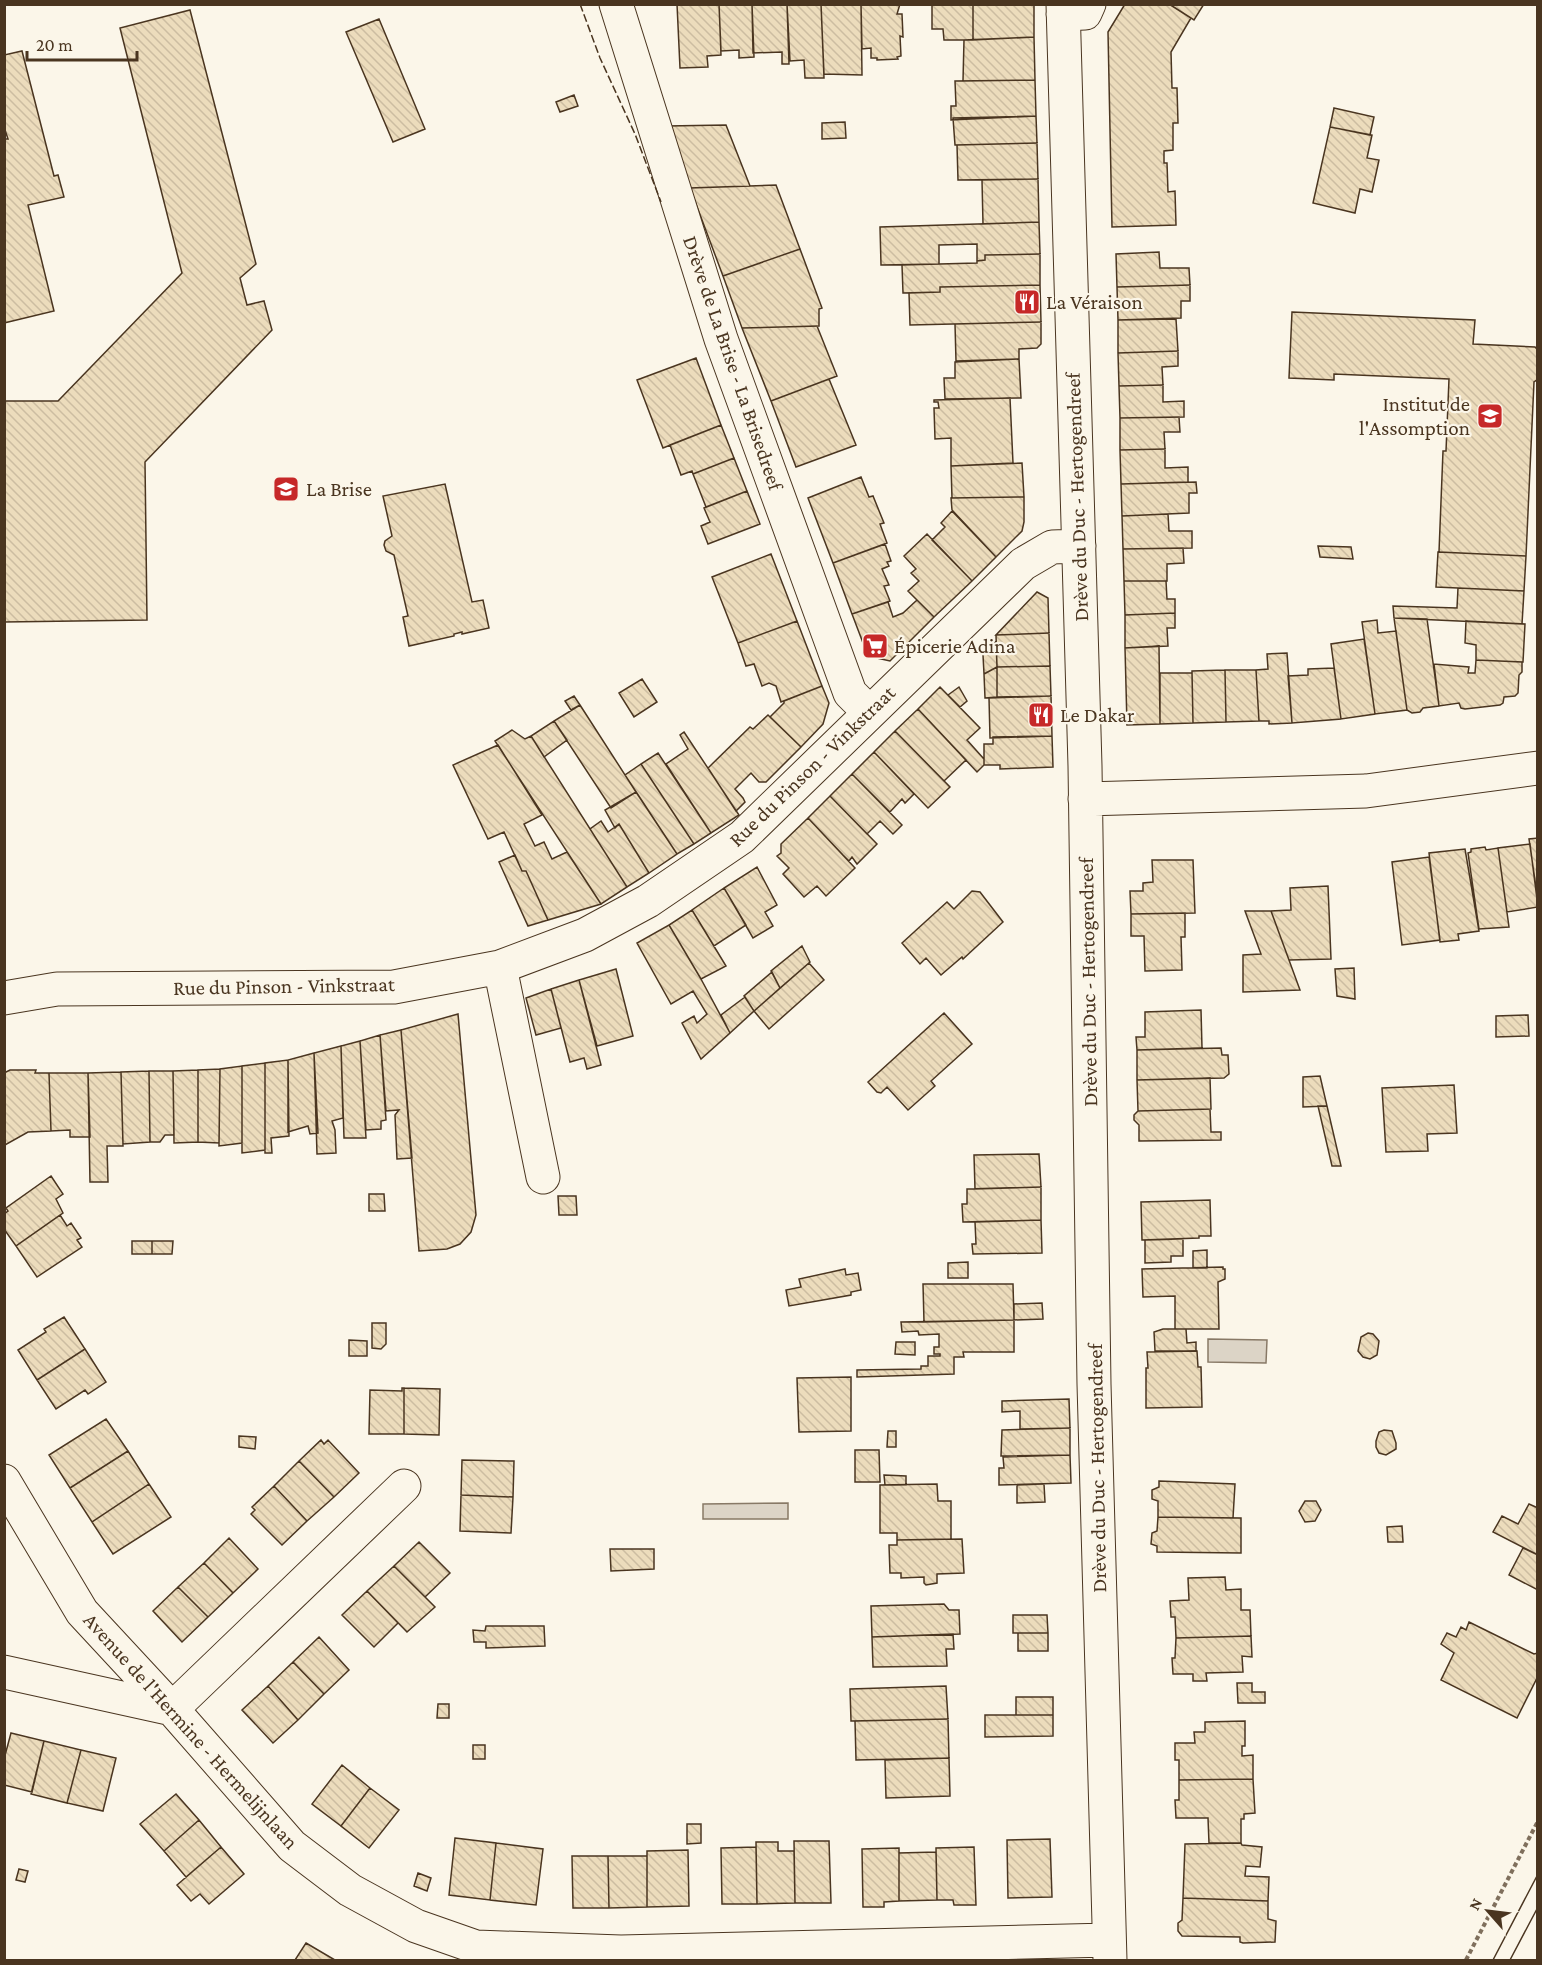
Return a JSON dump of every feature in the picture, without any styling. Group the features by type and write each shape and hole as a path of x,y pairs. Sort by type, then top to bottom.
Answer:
{"street":[{"name":"Drève de La Brise - La Brisedreef","path":"616,4 721,339 850,693 869,712"},
{"name":"Drève du Duc - Hertogendreef","path":"1072,8 1094,1384 1110,1950"},
{"name":"Rue du Pinson - Vinkstraat","path":"4,998 57,989 394,987 500,966 585,935 648,901 742,837 1023,564 1052,547 1079,546"},
{"path":"1085,798 1366,791 1538,768"},
{"path":"500,966 543,1177"},
{"name":"Rue du Pinson - Vinkstraat","path":"4,973 57,989"},
{"name":"Avenue de l'Hermine - Hermelijnlaan","path":"4,1481 82,1612 172,1709 292,1846 350,1890 416,1926 476,1947 621,1952 1110,1950"},
{"path":"4,1672 172,1709 404,1486"}],"path":[{"path":"1466,1960 1538,1821"}],"shaded area":[{"path":"1208,1339 1267,1340 1266,1363 1208,1362"},
{"path":"788,1503 788,1519 703,1519 703,1504"}],"building":[{"path":"677,4 719,4 721,55 707,56 708,67 680,68"},
{"path":"719,4 752,4 754,57 739,58 739,50 721,51"},
{"path":"752,4 787,4 789,64 782,64 782,52 753,53"},
{"path":"787,4 821,4 824,78 805,78 804,60 790,61"},
{"path":"821,4 861,4 862,75 824,74"},
{"path":"861,4 900,4 897,14 902,14 903,37 900,36 901,56 897,57 898,59 877,60 877,58 871,58 871,48 862,49"},
{"path":"932,4 973,4 973,40 944,40 943,29 932,29"},
{"path":"973,4 1034,4 1034,37 973,40"},
{"path":"1125,4 1169,4 1191,18 1171,52 1172,88 1177,88 1178,123 1173,123 1173,150 1164,151 1164,163 1167,163 1168,192 1175,191 1176,225 1112,227 1108,32"},
{"path":"1169,4 1204,4 1194,20"},
{"path":"190,10 256,264 240,278 247,305 264,301 272,330 145,462 147,620 4,622 4,401 58,401 182,273 120,28"},
{"path":"379,19 425,129 393,142 346,32"},
{"path":"1034,37 1035,80 963,81 964,40"},
{"path":"22,51 54,176 58,175 64,197 28,205 54,311 4,323 4,139 8,139 4,127 4,55"},
{"path":"1035,80 1036,116 951,120 951,106 956,106 955,81"},
{"path":"574,95 578,106 560,112 556,102"},
{"path":"1334,108 1374,117 1370,135 1330,127"},
{"path":"1036,116 1037,143 955,145 953,118"},
{"path":"845,122 846,138 822,139 822,123"},
{"path":"726,125 750,186 690,188 667,126"},
{"path":"1330,127 1372,135 1367,158 1379,160 1372,192 1360,189 1355,213 1313,203"},
{"path":"1037,143 1038,179 958,180 957,145"},
{"path":"1038,179 1039,222 983,224 982,180"},
{"path":"776,185 800,249 723,276 690,188"},
{"path":"1039,222 1040,254 985,255 985,260 977,261 977,244 939,245 939,264 881,265 880,227"},
{"path":"800,249 822,308 819,309 819,326 742,328 723,276"},
{"path":"1159,252 1160,268 1189,268 1190,285 1117,287 1116,254"},
{"path":"1040,254 1040,285 940,287 940,292 903,293 902,265 977,263 977,261 985,260 985,255"},
{"path":"1040,285 1041,322 910,325 909,293 940,292 940,287"},
{"path":"1190,285 1190,301 1181,301 1181,318 1118,320 1117,287"},
{"name":"Institut de l'Assomption","path":"1292,312 1475,320 1473,344 1535,347 1538,350 1538,379 1534,382 1526,556 1439,552 1443,451 1446,451 1449,379 1334,374 1334,380 1289,378"},
{"path":"1176,319 1178,351 1118,353 1118,320"},
{"path":"1041,322 1041,344 1037,348 1019,349 1019,359 956,361 955,324"},
{"path":"817,326 837,376 771,401 742,328"},
{"path":"1178,351 1178,366 1162,367 1163,385 1119,386 1118,353"},
{"path":"696,358 721,425 663,448 637,380"},
{"path":"1019,359 1021,398 945,399 944,378 955,378 955,362"},
{"path":"829,379 856,445 796,467 771,401"},
{"path":"1163,385 1163,402 1184,401 1184,417 1120,418 1119,386"},
{"path":"1010,398 1013,463 951,466 951,438 935,439 934,408 939,408 938,402 934,400"},
{"path":"1179,417 1180,432 1164,432 1165,449 1120,450 1120,418"},
{"path":"721,425 734,458 693,474 692,471 681,475 670,445"},
{"path":"1165,449 1165,468 1188,467 1188,482 1121,484 1120,450"},
{"path":"734,458 747,491 706,507 693,474"},
{"path":"1022,463 1024,497 952,498 951,466"},
{"path":"861,477 869,497 873,496 884,523 880,524 887,543 833,563 808,498"},
{"path":"1196,482 1197,493 1189,493 1189,513 1122,516 1121,484"},
{"path":"445,484 472,602 483,600 489,628 462,634 462,632 454,636 409,646 403,617 408,616 394,555 386,551 384,545 385,541 392,536 383,496"},
{"path":"747,491 760,524 708,544 701,526 710,522 704,508"},
{"path":"1024,497 1022,531 996,557 952,510 951,498"},
{"path":"952,511 996,557 972,581 932,540 945,527 941,523"},
{"path":"1168,514 1169,531 1192,531 1192,548 1123,549 1122,516"},
{"path":"927,534 972,581 934,617 908,591 919,581 911,573 916,569 904,556"},
{"path":"885,544 891,561 887,562 889,566 882,569 889,585 884,586 890,601 852,614 833,563"},
{"path":"1318,546 1351,547 1353,559 1320,557"},
{"path":"1183,548 1184,563 1167,564 1167,581 1124,581 1123,549"},
{"path":"1438,552 1526,556 1524,591 1436,587"},
{"path":"771,554 797,621 738,643 712,577"},
{"path":"1124,581 1166,581 1167,599 1175,599 1175,613 1125,615"},
{"path":"1458,588 1524,591 1522,624 1394,618 1393,606 1457,608"},
{"path":"1037,592 1048,598 1049,633 996,635"},
{"path":"917,600 934,617 890,661 868,656 852,614 888,602 893,617 903,613"},
{"path":"1175,613 1175,628 1167,628 1168,646 1125,648 1125,615"},
{"path":"1394,618 1427,619 1439,706 1423,708 1420,712 1412,713 1407,710"},
{"path":"1377,620 1378,633 1396,631 1407,710 1375,714 1362,622"},
{"path":"797,621 822,686 781,702 776,686 769,683 762,686 754,664 746,666 738,643"},
{"path":"1466,621 1525,624 1523,662 1476,660 1476,645 1465,643"},
{"path":"1049,633 1050,666 997,667 996,635"},
{"path":"1364,639 1375,714 1341,719 1331,644"},
{"path":"996,641 997,667 984,674 983,655"},
{"path":"1159,646 1160,724 1127,725 1125,648"},
{"path":"1287,653 1292,723 1269,724 1269,721 1259,721 1256,670 1268,669 1267,654"},
{"path":"1476,660 1522,662 1518,693 1515,696 1504,697 1500,705 1465,709 1461,708 1459,703 1439,706 1434,664 1469,667 1468,673 1475,673"},
{"path":"1050,666 1051,696 997,697 997,667"},
{"path":"997,667 997,697 985,698 984,674"},
{"path":"1334,668 1341,719 1292,723 1288,676 1308,675 1308,669"},
{"path":"1225,670 1256,670 1259,721 1226,722"},
{"path":"1225,670 1226,722 1193,723 1192,671"},
{"path":"1160,673 1192,673 1193,723 1160,724"},
{"path":"642,679 657,702 634,717 619,693"},
{"path":"822,686 829,703 823,724 801,747 770,717 784,701"},
{"path":"940,687 980,728 967,740 984,759 984,765 977,772 918,709"},
{"path":"959,687 967,701 960,707 948,695"},
{"path":"574,696 580,705 571,710 565,701"},
{"path":"1051,696 1052,736 990,738 989,698"},
{"path":"580,705 636,792 611,808 554,721"},
{"path":"918,709 966,760 944,781 895,731"},
{"path":"768,715 801,747 766,782 759,782 751,773 735,789 745,802 736,811 708,768 750,727 753,729"},
{"path":"554,721 567,740 544,757 531,736"},
{"path":"512,730 525,739 531,736 627,887 601,904 495,741"},
{"path":"895,731 950,787 928,808 874,752"},
{"path":"684,732 739,815 711,833 666,764 688,749 680,735"},
{"path":"1052,736 1053,767 1000,769 1000,765 984,765 984,744 993,744 993,737"},
{"path":"498,745 542,815 524,824 535,846 544,842 552,859 567,852 601,904 548,920 526,871 522,871 504,832 488,839 453,765"},
{"path":"874,752 914,794 905,803 902,799 890,812 852,774"},
{"path":"658,753 711,833 694,844 641,764"},
{"path":"641,764 694,844 677,854 625,775"},
{"path":"852,774 902,825 893,834 880,821 867,834 830,796"},
{"path":"636,792 677,854 649,873 619,824 615,828 605,810"},
{"path":"830,796 877,844 857,864 852,857 849,861 808,818"},
{"path":"808,818 855,868 826,896 817,886 804,897 783,874 789,868 777,856 781,853 781,844"},
{"path":"601,821 608,832 619,824 649,873 627,887 590,829"},
{"path":"1538,838 1538,901 1529,839"},
{"path":"1530,844 1538,907 1507,912 1498,848"},
{"path":"1485,847 1486,850 1498,848 1509,927 1479,929 1468,853 1471,849"},
{"path":"1465,849 1479,931 1458,934 1459,940 1440,942 1429,853"},
{"path":"515,855 522,871 526,871 548,920 528,926 499,862"},
{"path":"1429,857 1440,940 1402,945 1392,862"},
{"path":"1152,860 1193,860 1195,913 1131,914 1130,891 1143,891 1143,883 1153,882"},
{"path":"757,867 777,905 765,912 773,926 753,938 724,888"},
{"path":"1328,886 1331,959 1289,960 1271,911 1291,910 1290,888"},
{"path":"724,888 746,925 714,946 692,910"},
{"path":"972,891 980,892 1003,922 963,959 962,957 941,975 926,958 920,964 902,943 947,902 954,909"},
{"path":"692,910 726,966 701,979 669,925"},
{"path":"1245,911 1271,911 1300,990 1243,992 1243,955 1261,954"},
{"path":"1185,913 1185,937 1181,937 1182,970 1145,971 1144,936 1131,936 1131,914"},
{"path":"669,925 730,1033 701,1059 682,1023 694,1016 697,1023 707,1014 693,991 671,1004 637,943"},
{"path":"802,946 810,962 780,988 771,971"},
{"path":"809,963 824,980 769,1029 754,1011"},
{"path":"1354,968 1355,999 1337,996 1335,969"},
{"path":"616,969 633,1036 597,1046 579,980"},
{"path":"772,972 780,988 754,1011 744,996"},
{"path":"579,980 601,1065 587,1069 584,1058 570,1062 551,989"},
{"path":"551,989 561,1028 536,1035 526,998"},
{"path":"745,997 754,1011 730,1033 721,1015"},
{"path":"1201,1010 1202,1048 1137,1050 1136,1037 1145,1037 1145,1012"},
{"path":"944,1013 972,1044 931,1081 935,1086 908,1110 887,1087 881,1093 877,1092 868,1082"},
{"path":"458,1014 476,1215 471,1232 460,1244 447,1249 419,1251 401,1030"},
{"path":"1528,1015 1529,1036 1496,1037 1496,1016"},
{"path":"401,1030 412,1158 397,1159 395,1115 399,1110 386,1111 380,1035"},
{"path":"380,1035 386,1120 381,1121 381,1129 366,1130 360,1041"},
{"path":"360,1041 366,1138 344,1138 341,1046"},
{"path":"341,1046 343,1118 332,1121 335,1130 336,1153 317,1154 314,1053"},
{"path":"1221,1048 1222,1055 1228,1055 1229,1074 1224,1078 1137,1080 1137,1050"},
{"path":"314,1053 318,1133 310,1134 308,1126 288,1132 288,1060"},
{"path":"288,1060 289,1136 271,1138 272,1153 265,1153 265,1063"},
{"path":"265,1063 265,1150 242,1153 242,1066"},
{"path":"242,1066 242,1143 219,1146 220,1069"},
{"path":"220,1069 219,1143 198,1142 198,1070"},
{"path":"10,1070 36,1070 35,1073 49,1073 51,1131 28,1132 5,1145 4,1073"},
{"path":"198,1070 198,1142 174,1143 173,1071"},
{"path":"149,1071 173,1071 174,1135 165,1135 160,1142 150,1142"},
{"path":"149,1071 150,1142 123,1144 121,1072"},
{"path":"121,1072 123,1146 107,1146 108,1182 90,1182 88,1073"},
{"path":"49,1073 88,1073 90,1137 70,1137 70,1130 51,1131"},
{"path":"1320,1076 1327,1106 1303,1107 1303,1077"},
{"path":"1210,1078 1211,1109 1138,1111 1137,1080"},
{"path":"1454,1085 1457,1133 1427,1134 1428,1151 1386,1152 1382,1088"},
{"path":"1318,1106 1327,1106 1341,1166 1332,1166"},
{"path":"1210,1109 1211,1132 1221,1132 1221,1140 1139,1141 1139,1125 1134,1120 1134,1115 1138,1111"},
{"path":"1039,1154 1041,1187 975,1189 974,1155"},
{"path":"51,1176 63,1194 56,1199 63,1213 16,1246 4,1229 4,1214 8,1211 6,1208"},
{"path":"1041,1187 1041,1220 963,1222 962,1204 967,1204 967,1189"},
{"path":"369,1194 384,1194 385,1211 369,1211"},
{"path":"558,1196 576,1196 577,1215 559,1215"},
{"path":"1210,1200 1211,1236 1142,1240 1141,1202"},
{"path":"60,1215 67,1226 71,1223 81,1238 77,1240 82,1247 37,1277 16,1246"},
{"path":"1041,1220 1042,1253 973,1254 972,1244 976,1244 975,1222"},
{"path":"1183,1239 1183,1256 1171,1256 1171,1262 1145,1263 1145,1240"},
{"path":"132,1241 152,1241 152,1254 132,1254"},
{"path":"152,1241 173,1241 172,1254 152,1254"},
{"path":"1207,1250 1207,1268 1193,1268 1193,1251"},
{"path":"968,1262 968,1278 948,1278 948,1263"},
{"path":"1223,1267 1225,1279 1218,1282 1219,1329 1175,1329 1175,1296 1143,1297 1142,1269"},
{"path":"845,1269 846,1275 858,1273 861,1290 851,1292 851,1295 789,1306 786,1290 801,1287 799,1279"},
{"path":"923,1284 1013,1284 1014,1320 924,1322"},
{"path":"1042,1303 1043,1319 1014,1320 1014,1304"},
{"path":"64,1317 85,1349 37,1380 18,1350 46,1332 44,1329"},
{"path":"1014,1320 1014,1352 963,1352 964,1357 954,1357 954,1374 857,1377 857,1370 921,1369 921,1366 928,1366 928,1356 940,1356 940,1354 934,1354 934,1347 939,1347 939,1334 919,1335 918,1331 902,1332 901,1322"},
{"path":"372,1323 386,1323 386,1344 381,1349 372,1348"},
{"path":"1163,1329 1186,1329 1187,1343 1196,1342 1196,1351 1155,1351 1154,1332"},
{"path":"1368,1333 1373,1334 1379,1341 1377,1355 1370,1359 1363,1357 1358,1351 1361,1337"},
{"path":"349,1340 367,1341 367,1356 349,1356"},
{"path":"896,1342 915,1342 915,1355 895,1354"},
{"path":"85,1349 106,1382 88,1394 85,1390 56,1409 37,1380"},
{"path":"1197,1351 1198,1367 1201,1367 1202,1407 1146,1408 1147,1352"},
{"path":"851,1377 851,1431 799,1432 797,1378"},
{"path":"404,1388 404,1434 369,1434 370,1390 402,1391"},
{"path":"404,1388 440,1389 439,1435 404,1434"},
{"path":"1069,1399 1070,1428 1020,1429 1020,1411 1002,1412 1002,1401"},
{"path":"106,1419 128,1451 70,1488 49,1455"},
{"path":"1070,1428 1070,1455 1001,1456 1002,1430"},
{"path":"888,1431 896,1431 896,1447 887,1447"},
{"path":"1392,1431 1396,1443 1396,1449 1386,1455 1379,1453 1376,1447 1379,1432"},
{"path":"239,1436 256,1437 255,1449 239,1447"},
{"path":"321,1440 324,1444 328,1440 359,1473 334,1497 299,1461"},
{"path":"855,1450 879,1450 880,1482 855,1482"},
{"path":"128,1451 149,1484 92,1522 70,1488"},
{"path":"1070,1455 1071,1483 999,1485 999,1468 1004,1468 1003,1457"},
{"path":"462,1460 514,1461 513,1497 461,1495"},
{"path":"299,1461 334,1497 307,1521 274,1486"},
{"path":"884,1475 906,1476 906,1485 885,1485"},
{"path":"1159,1481 1235,1484 1233,1518 1158,1517 1158,1501 1152,1499 1152,1490 1159,1487"},
{"path":"149,1484 171,1517 113,1554 92,1522"},
{"path":"937,1484 938,1501 951,1501 951,1539 897,1540 897,1533 880,1533 880,1485"},
{"path":"1044,1484 1045,1502 1017,1503 1017,1485"},
{"path":"274,1486 307,1521 282,1545 251,1514 255,1510 252,1507"},
{"path":"461,1495 513,1497 511,1533 460,1531"},
{"path":"1305,1501 1316,1501 1321,1510 1315,1521 1305,1522 1299,1511"},
{"path":"1529,1504 1538,1508 1538,1555 1493,1532 1502,1516 1518,1524"},
{"path":"1158,1517 1241,1518 1241,1553 1157,1552 1157,1546 1151,1544 1152,1533 1157,1531"},
{"path":"1402,1526 1403,1542 1388,1542 1387,1527"},
{"path":"229,1538 258,1569 233,1593 204,1563"},
{"path":"962,1539 964,1573 937,1574 937,1583 926,1585 924,1577 901,1578 901,1573 890,1573 889,1545 897,1545 897,1540"},
{"path":"419,1542 450,1573 425,1597 394,1566"},
{"path":"1523,1548 1538,1555 1538,1590 1509,1575"},
{"path":"610,1549 654,1549 654,1569 611,1571"},
{"path":"204,1563 233,1593 208,1617 178,1587"},
{"path":"394,1566 435,1607 407,1632 367,1591"},
{"path":"1225,1577 1226,1590 1241,1589 1241,1610 1250,1610 1251,1636 1176,1638 1175,1617 1171,1617 1170,1601 1189,1600 1188,1578"},
{"path":"178,1587 208,1617 182,1642 153,1611"},
{"path":"367,1591 398,1623 374,1647 342,1615"},
{"path":"944,1604 949,1610 959,1610 960,1634 872,1637 871,1606"},
{"path":"1013,1615 1047,1615 1048,1633 1013,1633"},
{"path":"1469,1622 1534,1654 1538,1653 1538,1676 1517,1718 1441,1680 1454,1653 1441,1644 1447,1633 1456,1637 1461,1627 1466,1630"},
{"path":"486,1626 544,1626 545,1646 486,1648 486,1642 474,1642 473,1630 485,1631"},
{"path":"1018,1633 1048,1633 1048,1651 1018,1651"},
{"path":"953,1634 954,1649 946,1649 947,1666 873,1667 872,1637"},
{"path":"1251,1636 1252,1657 1242,1656 1243,1672 1206,1673 1207,1681 1193,1681 1193,1674 1173,1674 1172,1658 1175,1658 1176,1638"},
{"path":"319,1637 349,1670 324,1694 293,1662"},
{"path":"293,1662 324,1694 298,1720 268,1686"},
{"path":"1237,1683 1252,1683 1252,1692 1265,1692 1265,1703 1238,1703"},
{"path":"268,1686 298,1720 273,1743 242,1710"},
{"path":"946,1686 948,1719 851,1721 850,1689"},
{"path":"1016,1697 1053,1697 1053,1715 1016,1715"},
{"path":"438,1704 449,1704 449,1718 437,1718"},
{"path":"985,1715 1053,1715 1053,1736 985,1737"},
{"path":"948,1719 949,1758 856,1760 855,1721"},
{"path":"1245,1721 1245,1746 1242,1746 1242,1756 1253,1755 1253,1779 1179,1780 1179,1760 1175,1760 1175,1743 1195,1743 1194,1732 1205,1732 1205,1722"},
{"path":"11,1733 44,1741 32,1792 4,1785 4,1759"},
{"path":"44,1741 81,1750 67,1803 31,1794"},
{"path":"473,1745 485,1745 485,1759 473,1759"},
{"path":"81,1750 116,1758 103,1811 67,1803"},
{"path":"949,1758 950,1796 886,1798 885,1760"},
{"path":"342,1765 370,1788 341,1826 312,1804"},
{"path":"1253,1779 1255,1813 1244,1814 1244,1819 1241,1819 1241,1843 1209,1843 1208,1818 1176,1818 1175,1800 1179,1800 1179,1780"},
{"path":"370,1788 399,1810 369,1848 341,1826"},
{"path":"176,1794 199,1820 164,1851 140,1824"},
{"path":"199,1820 221,1847 186,1877 164,1851"},
{"path":"687,1824 701,1824 701,1843 687,1844"},
{"path":"455,1838 496,1843 490,1900 449,1895"},
{"path":"1050,1839 1052,1897 1008,1898 1007,1840"},
{"path":"794,1841 829,1841 831,1903 795,1903"},
{"path":"756,1842 778,1842 778,1851 794,1851 795,1903 757,1904"},
{"path":"496,1843 543,1849 536,1905 490,1900"},
{"path":"1241,1843 1262,1847 1260,1867 1246,1866 1245,1876 1269,1877 1268,1901 1183,1898 1185,1844"},
{"path":"221,1847 244,1874 209,1904 200,1894 191,1901 177,1885"},
{"path":"756,1847 757,1904 722,1904 721,1848"},
{"path":"974,1847 976,1905 954,1905 953,1900 937,1900 936,1848"},
{"path":"899,1848 899,1901 884,1902 884,1907 863,1907 862,1849"},
{"path":"688,1850 689,1906 647,1907 647,1851"},
{"path":"936,1852 937,1900 899,1901 899,1853"},
{"path":"572,1856 608,1856 609,1908 573,1908"},
{"path":"608,1856 647,1856 647,1907 609,1908"},
{"path":"19,1869 28,1871 25,1882 16,1880"},
{"path":"418,1873 431,1878 427,1891 414,1886"},
{"path":"1183,1898 1268,1901 1268,1919 1276,1921 1275,1942 1243,1943 1240,1942 1240,1937 1182,1936 1178,1931 1178,1923 1182,1920"},
{"path":"306,1943 335,1960 295,1960"}],"tram line":[{"path":"1493,1960 1538,1874"},
{"path":"1510,1960 1538,1907"}],"fence":[{"path":"580,4 600,58 635,134 661,202"}],"place":[{"name":"La Véraison","path":"1027,302"},
{"name":"Institut de l'Assomption","path":"1490,416"},
{"name":"La Brise","path":"286,489"},
{"name":"Épicerie Adina","path":"875,646"},
{"name":"Le Dakar","path":"1041,715"}]}
